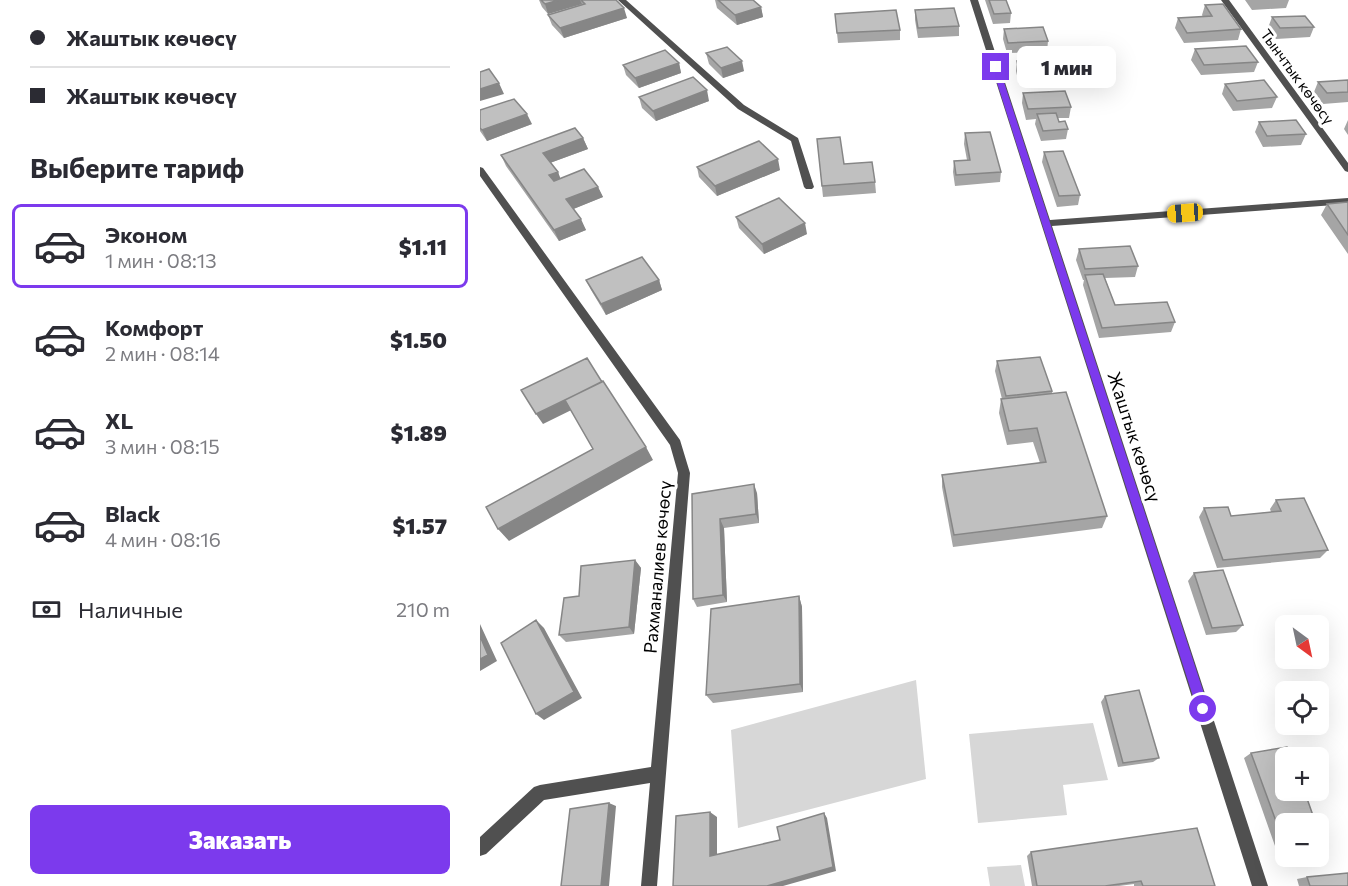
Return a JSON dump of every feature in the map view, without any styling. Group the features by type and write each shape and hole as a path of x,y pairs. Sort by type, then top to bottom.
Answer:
{"street":[{"path":"622,0 741,106 795,140 809,187"},
{"name":"Жаштык көчөсү","path":"974,0 1260,886"},
{"name":"Тынчтык көчөсү","path":"1225,0 1348,170"},
{"name":"Рахманалиев көчөсү","path":"480,170 676,443 684,473 649,886"},
{"path":"1046,223 1348,201"},
{"path":"480,848 540,793 659,774"}],"shaded area":[{"path":"916,680 926,779 738,828 731,730"},
{"path":"1093,723 1108,780 1063,785 1067,815 978,823 969,734"},
{"path":"1021,865 1025,886 990,886 987,867"}],"building":[{"path":"541,0 559,0 545,4"},
{"path":"581,0 616,0 624,8 560,28 548,15 585,4"},
{"path":"718,0 753,0 761,7 735,15"},
{"path":"989,0 1006,0 1011,13 994,14"},
{"path":"1223,4 1241,29 1187,33 1178,18 1212,16 1205,5"},
{"path":"954,8 959,26 918,28 915,10"},
{"path":"896,10 900,30 837,33 835,14"},
{"path":"1305,16 1314,27 1280,28 1272,17"},
{"path":"1043,27 1048,41 1008,43 1004,29"},
{"path":"1246,46 1258,62 1204,65 1195,49"},
{"path":"727,47 742,61 721,68 706,53"},
{"path":"665,50 679,63 635,78 623,65"},
{"path":"1053,60 1057,73 1020,74 1017,61"},
{"path":"489,69 499,83 480,89 480,72"},
{"path":"693,77 707,90 653,111 639,97"},
{"path":"1264,80 1277,97 1237,101 1225,84"},
{"path":"1348,80 1348,92 1327,93 1318,82"},
{"path":"1065,91 1071,107 1028,109 1023,93"},
{"path":"514,99 527,114 482,130 480,128 480,110"},
{"path":"1056,113 1059,122 1065,121 1068,129 1043,131 1037,114"},
{"path":"1296,120 1306,134 1267,136 1259,122"},
{"path":"575,128 583,138 543,153 558,172 549,175 554,181 584,169 598,187 566,199 581,219 554,230 501,155"},
{"path":"990,132 1001,172 956,175 954,161 970,160 965,133"},
{"path":"840,137 844,164 872,162 875,182 822,186 817,139"},
{"path":"759,141 778,159 715,186 697,167"},
{"path":"1063,151 1080,195 1059,196 1044,152"},
{"path":"779,198 805,223 762,244 736,217"},
{"path":"1348,202 1348,235 1327,204"},
{"path":"1130,246 1138,266 1085,269 1079,249"},
{"path":"642,257 659,280 601,304 586,280"},
{"path":"1103,274 1115,305 1167,302 1175,322 1102,328 1085,275"},
{"path":"1040,357 1052,391 1006,396 997,361"},
{"path":"587,358 602,382 536,414 521,390"},
{"path":"603,381 646,447 498,529 486,507 593,449 565,400"},
{"path":"1066,392 1107,516 954,535 942,475 1046,462 1037,428 1009,431 1001,399"},
{"path":"754,484 756,514 720,519 723,595 693,599 692,494"},
{"path":"1304,498 1328,550 1223,560 1204,508 1228,507 1231,516 1281,511 1276,500"},
{"path":"635,560 629,627 559,635 564,598 579,596 581,566"},
{"path":"1223,570 1243,625 1212,628 1194,573"},
{"path":"799,596 800,684 706,695 711,609"},
{"path":"536,620 574,692 536,714 501,643"},
{"path":"480,636 488,655 480,659"},
{"path":"1139,690 1159,758 1123,763 1105,696"},
{"path":"1275,749 1275,801 1308,801 1312,813 1275,813 1275,818 1251,753"},
{"path":"609,803 601,886 561,886 570,809"},
{"path":"710,812 710,856 780,840 777,827 824,813 833,867 767,886 673,886 676,816"},
{"path":"1197,828 1215,886 1143,886 1141,881 1105,886 1037,886 1031,852"},
{"path":"1348,873 1348,886 1310,886 1307,877"}],"route":[{"path":"996,67 1203,709"}]}
